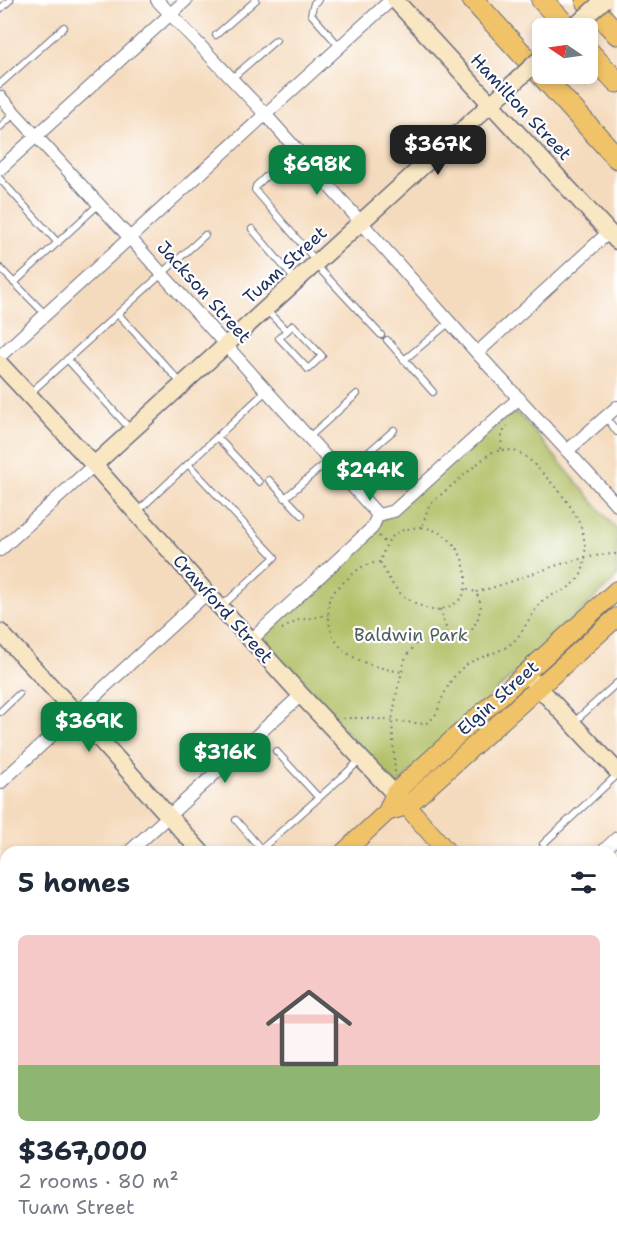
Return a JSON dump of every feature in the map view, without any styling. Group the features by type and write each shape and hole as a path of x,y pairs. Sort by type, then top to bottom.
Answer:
{"highway":[{"path":"473,0 617,158"},
{"path":"542,0 559,18"},
{"path":"586,0 617,34"},
{"path":"598,62 617,82"}],"main road":[{"name":"Elgin Street","path":"350,846 387,812 399,793 525,673 617,590"},
{"name":"Elgin Street","path":"399,793 539,688 617,617"},
{"name":"Crawford Street","path":"399,793 442,846"}],"street":[{"path":"157,0 265,114 617,506"},
{"path":"0,169 186,0"},
{"path":"0,356 393,0"},
{"name":"Hamilton Street","path":"393,0 498,98 613,237"},
{"path":"584,18 604,0"},
{"name":"Tuam Street","path":"0,550 532,66"},
{"name":"Jackson Street","path":"0,97 378,515"},
{"path":"477,352 613,237"},
{"name":"Crawford Street","path":"0,364 301,695 399,793"},
{"path":"251,640 372,528 378,515 394,511 519,398"},
{"path":"567,451 617,407"},
{"path":"0,783 207,593"},
{"path":"0,632 196,846"},
{"path":"525,673 617,773"},
{"path":"136,846 301,695"}],"lane":[{"path":"0,9 10,0"},
{"path":"216,35 256,0"},
{"path":"318,0 314,3 311,14 340,47"},
{"path":"0,84 64,27"},
{"path":"231,79 276,40"},
{"path":"0,127 15,113"},
{"path":"295,149 256,186 255,190 316,263 433,392"},
{"path":"0,179 58,243"},
{"path":"14,283 99,204"},
{"path":"252,229 296,281"},
{"path":"28,394 205,235"},
{"path":"0,268 45,315"},
{"path":"266,309 286,331"},
{"path":"118,314 183,384"},
{"path":"404,360 450,322"},
{"path":"293,325 322,356 308,369 279,338 286,331 293,325"},
{"path":"67,359 132,431"},
{"path":"136,513 266,391"},
{"path":"309,438 357,394"},
{"path":"606,417 617,432"},
{"path":"342,475 394,429"},
{"path":"217,437 258,482"},
{"path":"285,498 329,460"},
{"path":"188,464 275,557 220,607"},
{"path":"269,480 302,515"},
{"path":"572,724 617,682"},
{"path":"0,711 19,694"},
{"path":"276,751 319,798"},
{"path":"265,846 362,758"},
{"path":"543,844 617,773"},
{"path":"236,820 257,846"}],"path":[{"path":"501,449 502,434 513,420 509,407"},
{"path":"340,718 368,718 425,724 435,716 453,677 465,666 498,652 515,640 545,598 567,588 578,579 584,566 584,537 578,519 568,501 526,456 513,450 501,449 490,453 429,505 422,527"},
{"path":"407,528 432,529 454,543 464,562 466,582 462,597 449,607 440,609 432,610 415,603 401,595 380,562 389,541 396,533 407,528"},
{"path":"465,588 475,592 495,588 564,562 617,555"},
{"path":"380,562 364,564 329,596 329,629 334,641 361,662 402,672"},
{"path":"399,793 392,721 406,656 416,644 445,640 472,630 481,605 475,592"},
{"path":"440,609 446,628 445,640"},
{"path":"276,633 299,621 328,615"}],"green space":[{"name":"Baldwin Park","path":"514,413 521,416 617,530 617,577 396,786 264,644 264,636 267,630 380,521"}]}
